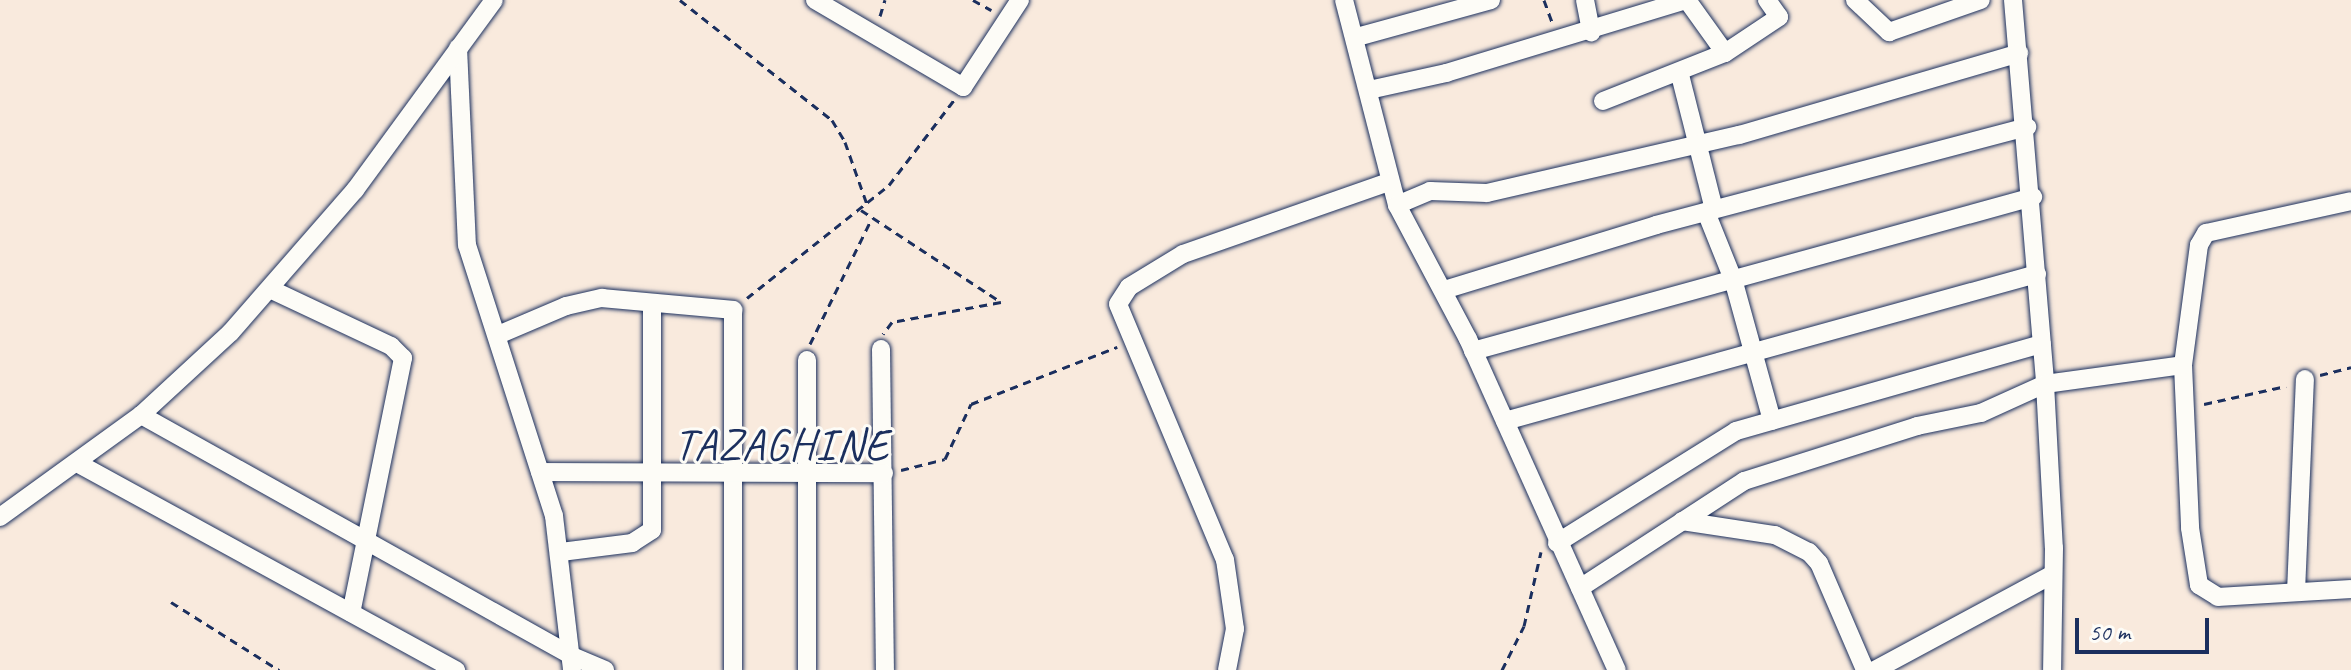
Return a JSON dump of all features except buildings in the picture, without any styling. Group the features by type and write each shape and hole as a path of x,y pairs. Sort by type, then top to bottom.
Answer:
{"street":[{"path":"0,517 79,464 189,375 270,289 355,190 494,0"},
{"path":"815,0 963,87 1020,0"},
{"path":"1344,0 1357,37 1389,182 1397,205 1444,290 1505,421 1549,547 1580,588 1617,670"},
{"path":"1357,37 1491,0"},
{"path":"1585,0 1591,32"},
{"path":"1369,90 1591,32 1687,0 1725,53"},
{"path":"1603,101 1680,75 1725,53 1779,17 1767,0"},
{"path":"1855,0 1877,24 1895,31 1981,0"},
{"path":"2013,0 2033,197 2045,384 2053,574 2052,670"},
{"path":"458,48 467,245 473,276 498,335 540,472 561,552 572,663"},
{"path":"1397,205 1430,191 1487,193 1695,145 2019,53"},
{"path":"1680,75 1710,211 1755,350 1772,421"},
{"path":"1444,290 1710,211 2027,127"},
{"path":"1227,670 1235,629 1225,560 1118,304 1129,287 1183,254 1389,182"},
{"path":"1473,351 2033,197"},
{"path":"2351,201 2206,233 2199,245 2183,365 2182,405 2199,585 2218,597 2351,589"},
{"path":"1505,421 2037,274"},
{"path":"270,289 391,346 403,358 351,613"},
{"path":"498,335 566,306 602,298 733,310 733,670"},
{"path":"561,552 645,538 652,530 656,469 652,303"},
{"path":"1549,547 1715,441 1772,421 2042,344"},
{"path":"881,349 885,670"},
{"path":"807,360 807,670"},
{"path":"1580,588 1744,481 1917,426 1981,413 2045,384 2183,365"},
{"path":"2296,592 2305,379"},
{"path":"141,415 366,540 572,663 605,670"},
{"path":"79,464 456,670"},
{"path":"540,472 733,469 884,473"},
{"path":"1682,521 1775,535 1809,552 1819,563 1865,670"},
{"path":"1875,670 2053,574"}],"path":[{"path":"680,0 832,120 867,204"},
{"path":"733,310 861,210 913,161 963,87"},
{"path":"861,210 1001,302 892,322 884,330 881,349"},
{"path":"807,360 816,329 872,217"},
{"path":"884,473 945,459 964,411 982,397 1132,341"},
{"path":"2182,405 2244,398 2351,367"},
{"path":"1502,670 1524,626 1549,547"},
{"path":"171,602 279,670"}],"district":[{"name":"TAZAGHINE","path":"782,445"}]}
